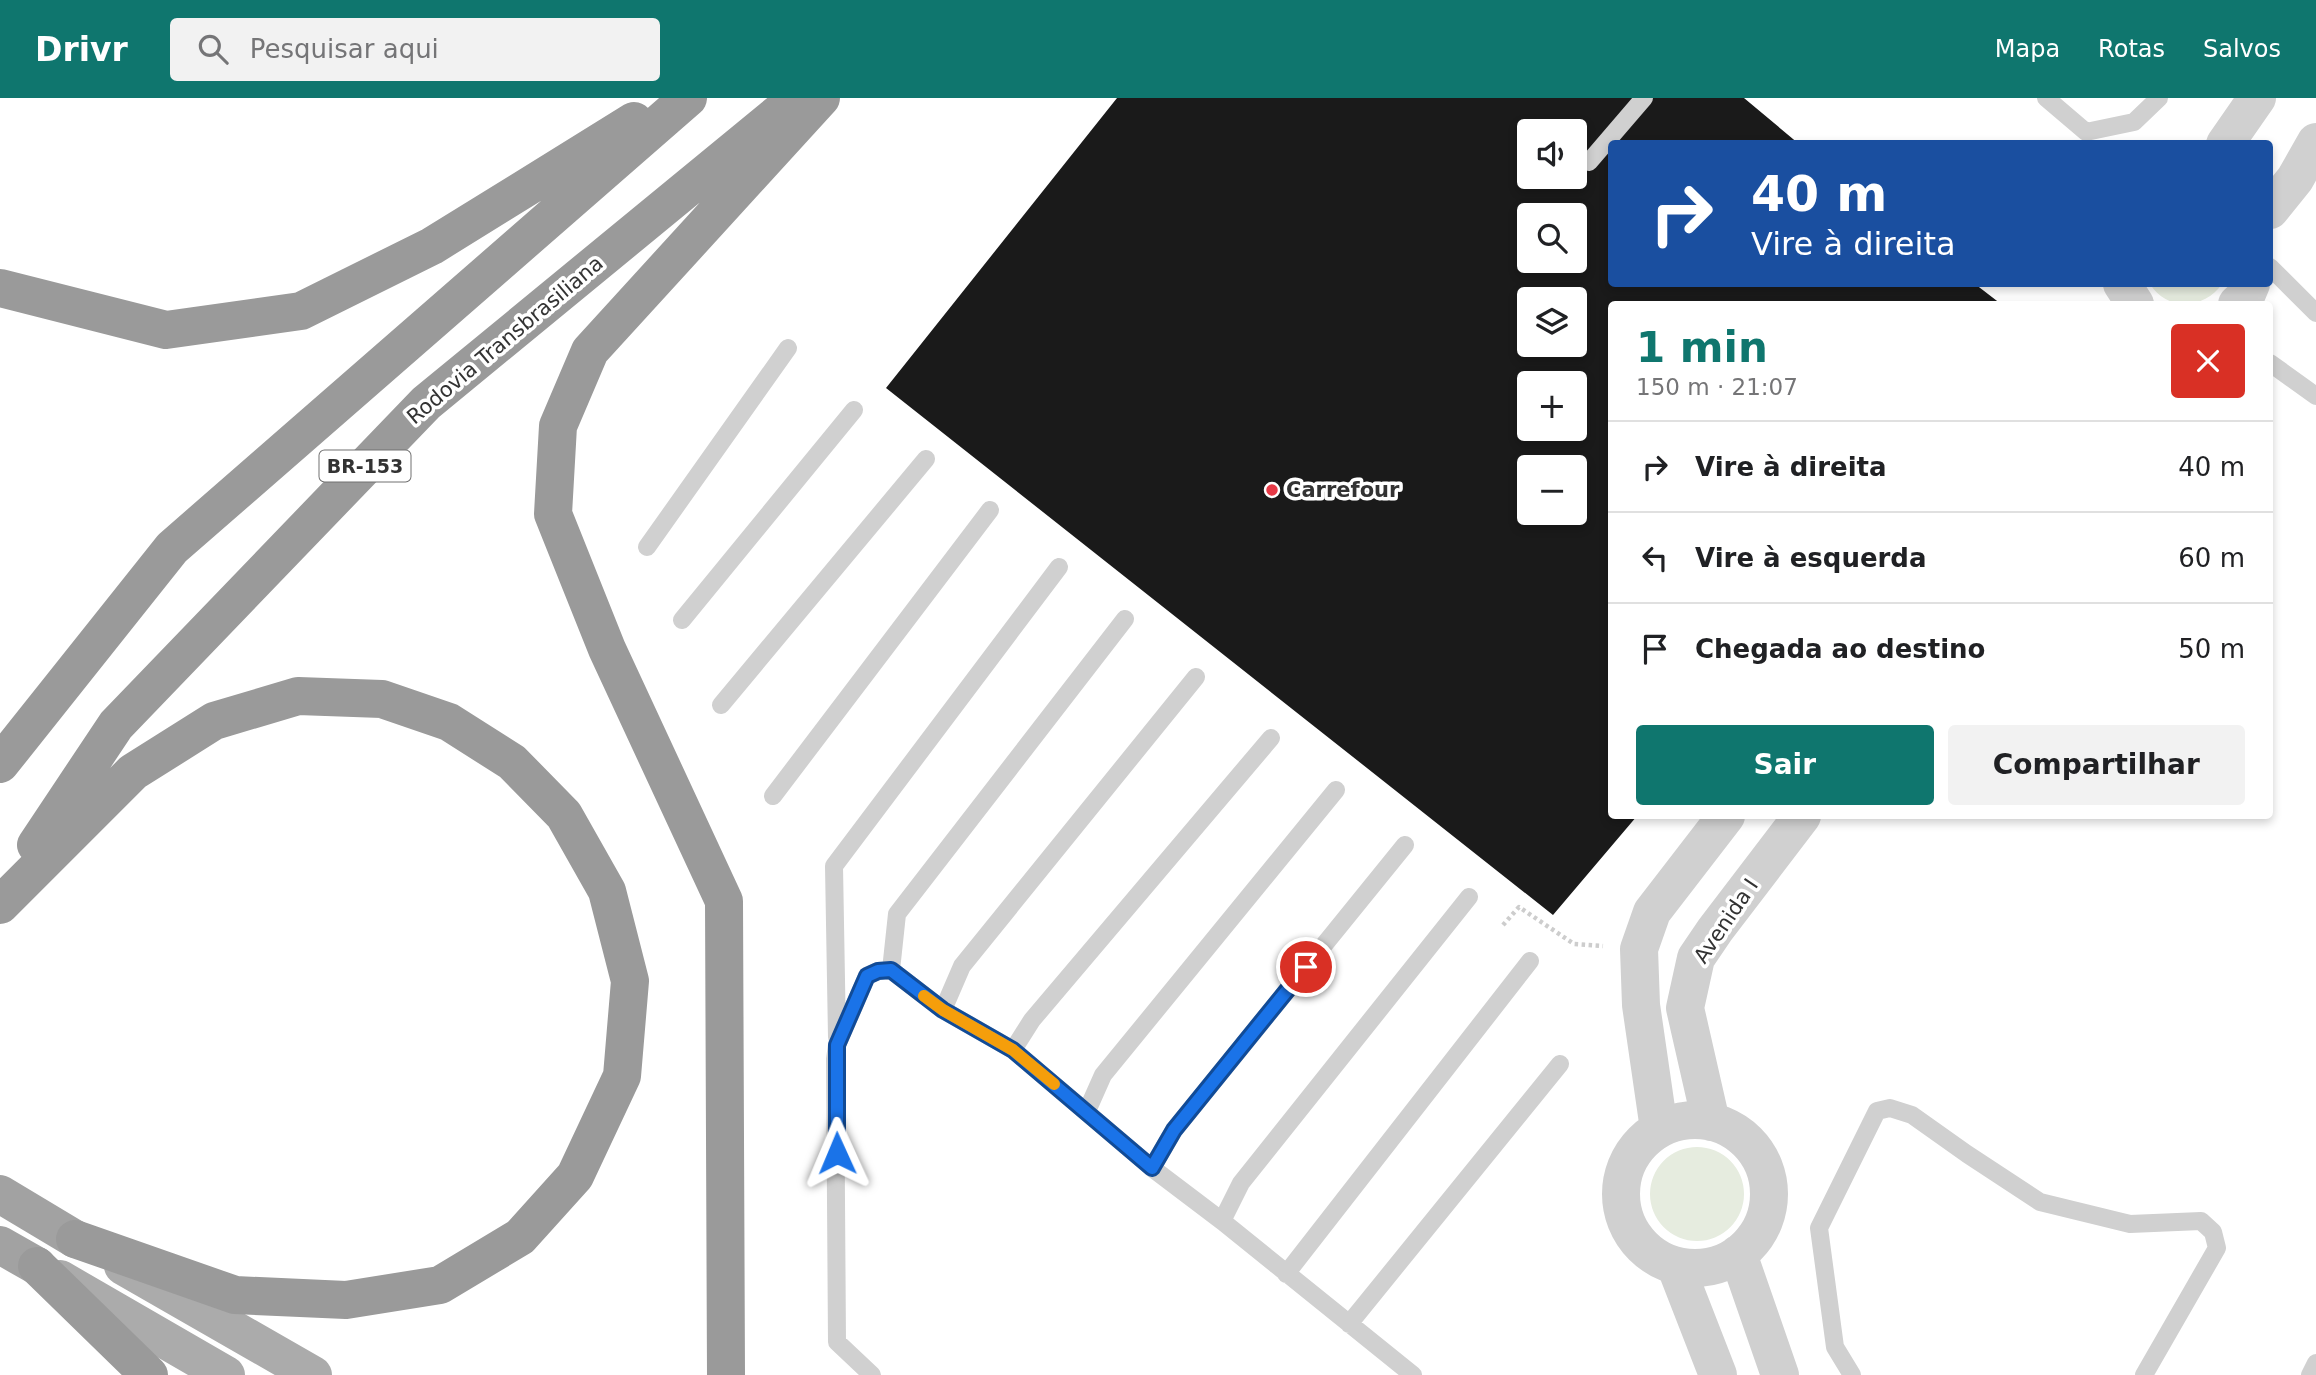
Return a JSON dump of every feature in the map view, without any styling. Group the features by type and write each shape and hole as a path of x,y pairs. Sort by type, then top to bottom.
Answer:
{"highway":[{"path":"0,288 166,330 301,311 432,246 671,98"},
{"name":"BR-153","path":"0,764 172,548 688,98"},
{"name":"Rodovia Transbrasiliana","path":"0,899 116,725 426,403 797,98"},
{"path":"726,1375 724,901 607,649 553,514 558,426 590,351 821,98"},
{"path":"0,905 133,772 214,721 298,696 382,699 449,722 512,762 564,816 607,891 630,981 622,1076 575,1176 520,1237 440,1285 346,1300 235,1295 75,1238 0,1194"},
{"path":"0,1245 37,1266 149,1375"}],"main road":[{"path":"75,1238 313,1375"},
{"path":"37,1266 226,1375"}],"street":[{"path":"2228,140 2257,98"},
{"path":"2273,206 2295,179 2316,142"},
{"path":"1659,1129 1641,1005 1639,949 1652,912 1724,819"},
{"name":"Avenida I","path":"1710,1122 1685,1008 1696,958 1800,819"},
{"path":"1684,1121 1710,1122 1732,1130 1750,1145 1763,1164 1769,1186 1768,1210 1759,1232 1745,1250 1724,1263 1701,1268 1676,1266 1652,1256 1634,1238 1623,1216 1620,1190 1626,1166 1639,1145 1659,1129 1684,1121"},
{"path":"1738,1254 1780,1375"},
{"path":"1676,1266 1718,1375"}],"lane":[{"path":"1589,162 1644,98"},
{"path":"2046,98 2086,132 2134,122 2159,98"},
{"path":"2273,270 2316,313"},
{"path":"647,547 788,348"},
{"path":"2273,365 2316,396"},
{"path":"682,620 854,410"},
{"path":"721,705 926,459"},
{"path":"773,796 990,510"},
{"path":"872,1375 837,1342 834,866 1059,567"},
{"path":"891,970 897,915 1125,620"},
{"path":"943,1010 962,966 1196,677"},
{"path":"1013,1050 1032,1020 1271,738"},
{"path":"1087,1111 1103,1075 1336,790"},
{"path":"1152,1168 1174,1130 1405,845"},
{"path":"1222,1221 1241,1183 1469,897"},
{"path":"1286,1274 1530,961"},
{"path":"837,1045 867,976 878,971 891,970 943,1010 1013,1050 1152,1168 1413,1375"},
{"path":"1349,1324 1560,1063"},
{"path":"1852,1375 1835,1347 1819,1228 1877,1111 1890,1108 1912,1115 2040,1202 2130,1224 2202,1221 2213,1232 2217,1248 2144,1375"},
{"path":"2309,1375 2316,1363"}],"path":[{"path":"1503,925 1519,907 1574,944 1639,949"}],"shaded area":[{"path":"2152,287 2219,287 2198,301 2171,301"},
{"path":"1697,1147 1715,1150 1730,1161 1741,1176 1744,1194 1741,1212 1730,1227 1715,1238 1697,1241 1679,1238 1664,1227 1653,1212 1650,1194 1653,1176 1664,1161 1679,1150"}],"building":[{"name":"Carrefour","path":"1117,98 1744,98 1794,140 1608,140 1608,287 1979,287 1997,301 1608,301 1608,819 1634,819 1553,915 886,388"}],"slow traffic":[{"path":"924,996 943,1010 1013,1050 1054,1084"}],"place":[{"name":"Carrefour","path":"1272,490"}],"route":[{"path":"837,1153 837,1045 867,976 878,971 891,970 943,1010 1013,1050 1152,1168 1174,1130 1306,967"}]}
